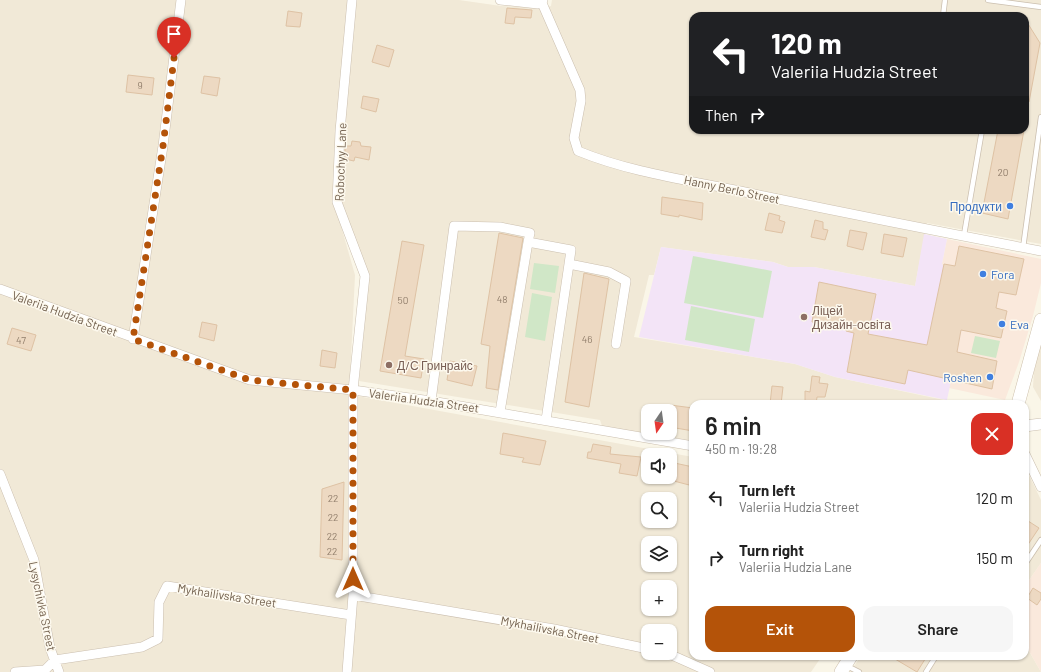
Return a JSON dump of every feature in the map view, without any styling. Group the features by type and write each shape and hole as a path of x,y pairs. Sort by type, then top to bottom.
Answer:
{"main road":[{"path":"1019,400 1041,320"}],"street":[{"path":"133,339 163,146 181,0"},
{"name":"Robochyy Lane","path":"352,0 340,131 337,202 365,276 353,390 353,595"},
{"path":"500,0 542,2"},
{"name":"Hanny Berlo Street","path":"542,2 580,90 581,101 574,138 578,151 601,161 875,219 1041,251"},
{"path":"431,401 454,226 500,227 530,233 500,412"},
{"path":"528,242 571,250 546,420"},
{"path":"569,264 609,272 626,281 616,344"},
{"name":"Valeriia Hudzia Street","path":"0,289 133,339 250,380 353,390 431,401 689,445"},
{"path":"1029,426 1041,424"},
{"path":"1029,462 1041,487"},
{"name":"Lysychivka Street","path":"0,474 34,560 50,648 59,672"},
{"name":"Mykhailivska Street","path":"54,660 142,647 158,639 159,602 167,586 351,615"},
{"path":"347,672 353,595"},
{"name":"Mykhailivska Street","path":"353,595 554,628 641,647"},
{"path":"677,657 710,672"},
{"path":"15,672 45,670 54,660"}],"lane":[{"path":"944,12 945,0"},
{"path":"988,0 1041,7"},
{"path":"1022,248 1041,117"},
{"path":"964,235 981,134"},
{"path":"1029,558 1041,540"},
{"path":"926,672 934,660"},
{"path":"846,664 859,672"}],"shaded area":[{"path":"0,0 459,0 501,6 539,8 551,6 552,0 1041,0 1041,244 927,223 915,286 814,267 788,267 773,262 661,247 654,275 649,275 634,337 795,364 835,377 944,400 689,400 689,441 677,439 677,404 641,404 641,433 602,426 600,420 359,381 369,276 333,198 355,275 350,378 346,394 643,448 641,448 641,484 677,484 677,454 689,456 689,660 819,660 811,672 0,672"},
{"name":"Ліцей Дизайн-освіта","path":"924,234 947,239 942,264 968,298 947,400 835,377 795,364 639,337 661,247 773,262 788,267 814,267 915,286"},
{"path":"947,239 1041,259 1041,283 1033,316 1019,362 1005,400 949,388 968,298 942,264"},
{"path":"1041,342 1041,401 1033,387 1034,371"},
{"path":"1029,475 1041,500 1041,563 1029,580"},
{"path":"1041,563 1041,672 1029,651 1029,580"},
{"path":"1029,651 1041,672 850,672 858,660 1029,660"}],"green space":[{"path":"693,256 772,271 763,318 684,303"},
{"path":"534,263 559,266 555,293 530,289"},
{"path":"532,293 552,297 545,341 525,337"},
{"path":"691,306 755,319 749,352 685,340"},
{"path":"975,336 1000,341 996,358 971,353"}],"building":[{"path":"507,8 532,10 531,18 515,17 514,24 505,23"},
{"path":"288,11 302,13 300,27 286,26"},
{"path":"1029,25 1040,43 1029,102"},
{"path":"377,45 394,50 389,67 372,62"},
{"path":"128,75 154,78 152,95 126,92"},
{"path":"204,76 220,78 217,96 201,93"},
{"path":"363,96 379,99 376,112 361,108"},
{"path":"997,134 1023,134 1008,219 982,213"},
{"path":"352,141 360,142 361,146 371,147 369,160 355,157 354,161 345,159 345,146 351,146"},
{"path":"662,197 703,203 702,220 679,215 679,217 661,214"},
{"path":"769,213 780,216 779,220 785,222 782,233 765,230"},
{"path":"815,220 823,222 823,229 828,230 825,240 811,237"},
{"path":"850,230 867,233 863,250 847,246"},
{"path":"499,233 523,238 498,390 486,388 490,346 481,344"},
{"path":"884,234 907,238 903,257 881,253"},
{"path":"402,241 424,245 405,356 424,359 421,378 380,371"},
{"path":"959,246 1024,259 1016,295 999,292 996,308 1007,311 1001,338 961,330 957,352 997,361 992,389 908,370 905,384 847,372 854,333 846,331 846,329 812,322 819,282 876,294 868,334 927,345 944,264 955,266"},
{"path":"584,273 609,279 589,407 565,402"},
{"path":"202,322 217,325 214,341 199,337"},
{"path":"12,328 36,335 31,351 7,344"},
{"path":"322,350 337,353 335,368 320,366"},
{"path":"450,361 477,366 472,386 447,380"},
{"path":"812,376 820,377 819,383 828,384 825,397 817,397 817,400 805,400 805,391 810,392"},
{"path":"772,386 783,387 781,400 770,400"},
{"path":"677,406 689,407 689,430 677,428"},
{"path":"503,433 546,441 540,465 522,462 524,458 500,454"},
{"path":"593,444 611,447 610,454 641,457 637,476 619,473 621,464 587,458 588,452 591,452"},
{"path":"677,464 689,466 689,485 677,482"},
{"path":"344,482 342,560 320,557 322,489"},
{"path":"1029,522 1039,528 1029,543"},
{"path":"1033,588 1041,593 1041,599 1037,605 1029,599 1029,595"},
{"path":"897,660 924,660 917,672"}],"place":[{"name":"Продукти","path":"1010,206"},
{"name":"Fora","path":"983,274"},
{"name":"Ліцей Дизайн-освіта","path":"804,317"},
{"name":"Eva","path":"1002,324"},
{"name":"Д/С Гринрайс","path":"389,365"},
{"name":"Roshen","path":"990,377"}],"route":[{"path":"174,58 163,146 133,339 250,380 353,390 353,579"}]}
